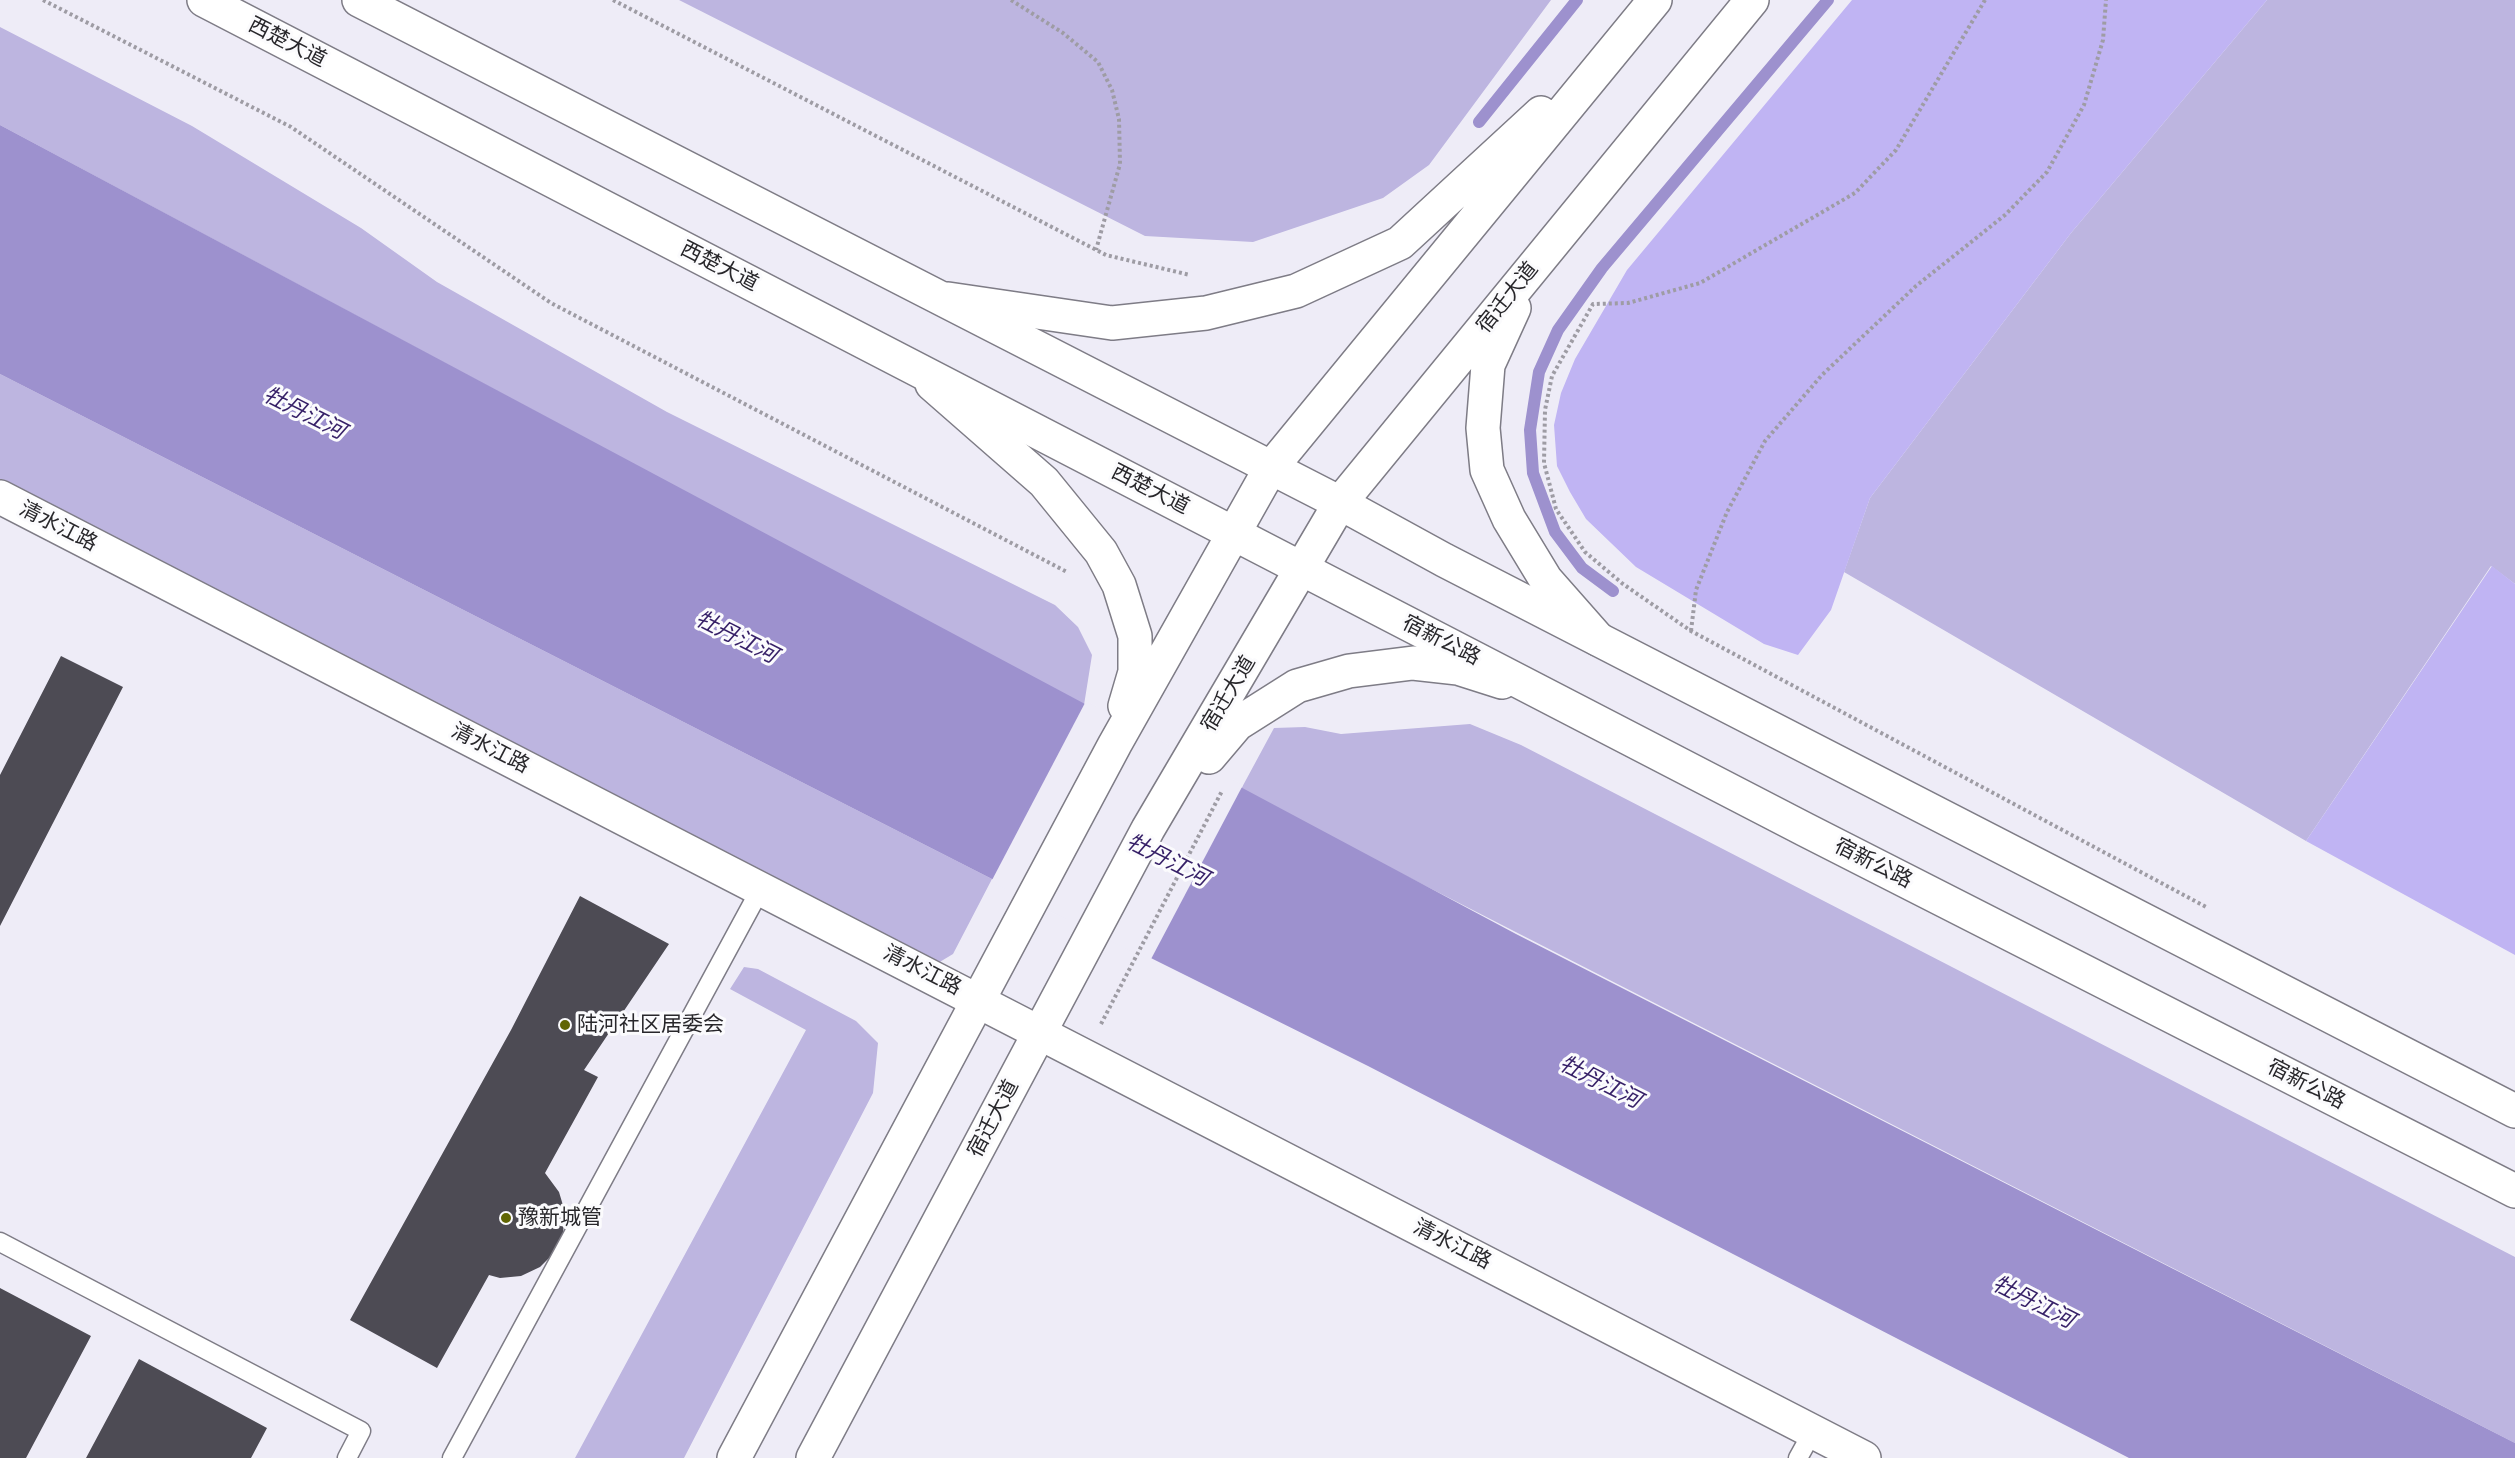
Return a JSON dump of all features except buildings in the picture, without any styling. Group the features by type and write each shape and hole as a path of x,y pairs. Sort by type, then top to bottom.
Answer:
{"main road":[{"name":"西楚大道","path":"204,0 1233,533"},
{"path":"359,0 1340,503 1443,561 2515,1112"},
{"path":"734,1458 1115,744 1270,469 1655,0"},
{"name":"宿迁大道","path":"813,1458 1148,829 1340,503 1752,0"},
{"path":"938,298 1112,323 1206,313 1296,291 1400,243 1632,28"},
{"path":"1533,267 1488,365 1483,428 1487,470 1509,519 1546,580 1599,640"},
{"path":"912,367 1044,482 1085,530 1115,577 1131,616 1135,636 1135,672 1115,744"},
{"name":"清水江路","path":"0,497 761,888 986,988 1805,1445 1864,1458"},
{"name":"宿新公路","path":"1233,533 2515,1191"},
{"path":"1148,829 1237,724 1297,686 1349,671 1413,663 1458,668 1548,696"}],"lane":[{"path":"452,1458 761,888"},
{"path":"0,1242 361,1431 347,1458"}],"path":[{"path":"43,0 291,127 551,303 1073,575"},
{"path":"613,0 1106,255 1195,276"},
{"path":"1011,0 1063,33 1098,62 1112,90 1119,118 1119,164 1096,250"},
{"path":"1985,0 1896,150 1855,193 1700,283 1628,303 1593,304 1552,376 1545,410 1544,463 1556,509 1585,552 1623,584 1691,631 2219,914"},
{"path":"1691,631 1696,590 1727,512 1765,441 1822,375 1916,286 2005,215 2047,172 2084,105 2103,40 2106,0"},
{"path":"1096,1033 1226,782"}],"shaded area":[{"path":"679,0 1551,0 1429,165 1383,198 1253,242 1145,236"},
{"path":"1852,0 2267,0 2071,233 1870,498 1831,610 1798,655 1764,644 1636,567 1586,519 1570,492 1557,466 1554,425 1561,393 1575,359 1627,270"},
{"path":"2267,0 2515,0 2515,584 2491,566 2306,841 1844,572 1870,498 2071,233"},
{"path":"0,27 192,126 361,228 437,282 667,412 1055,605 1078,627 1092,655 1084,705 0,125"},
{"path":"0,374 992,879 953,954 938,963 0,482"},
{"path":"2492,566 2515,584 2515,955 2306,841"},
{"path":"1470,724 1521,745 2515,1257 2515,1443 1240,791 1274,728 1305,727 1341,734"},
{"path":"744,967 758,969 856,1021 878,1043 873,1093 684,1458 575,1458 806,1030 730,989"}],"water":[{"name":"牡丹江河","path":"0,125 1516,934 2515,1443 2515,1458 2129,1458 1368,1066 992,879 0,374"}],"pier":[{"path":"1086,701 1243,785 1150,961 991,882"}],"waterway":[{"path":"1479,122 1577,0"},
{"path":"1613,591 1582,568 1555,532 1533,473 1530,430 1539,372 1558,330 1602,268 1828,0"}],"place":[{"name":"陆河社区居委会","path":"565,1025"},
{"name":"豫新城管","path":"506,1218"}]}
